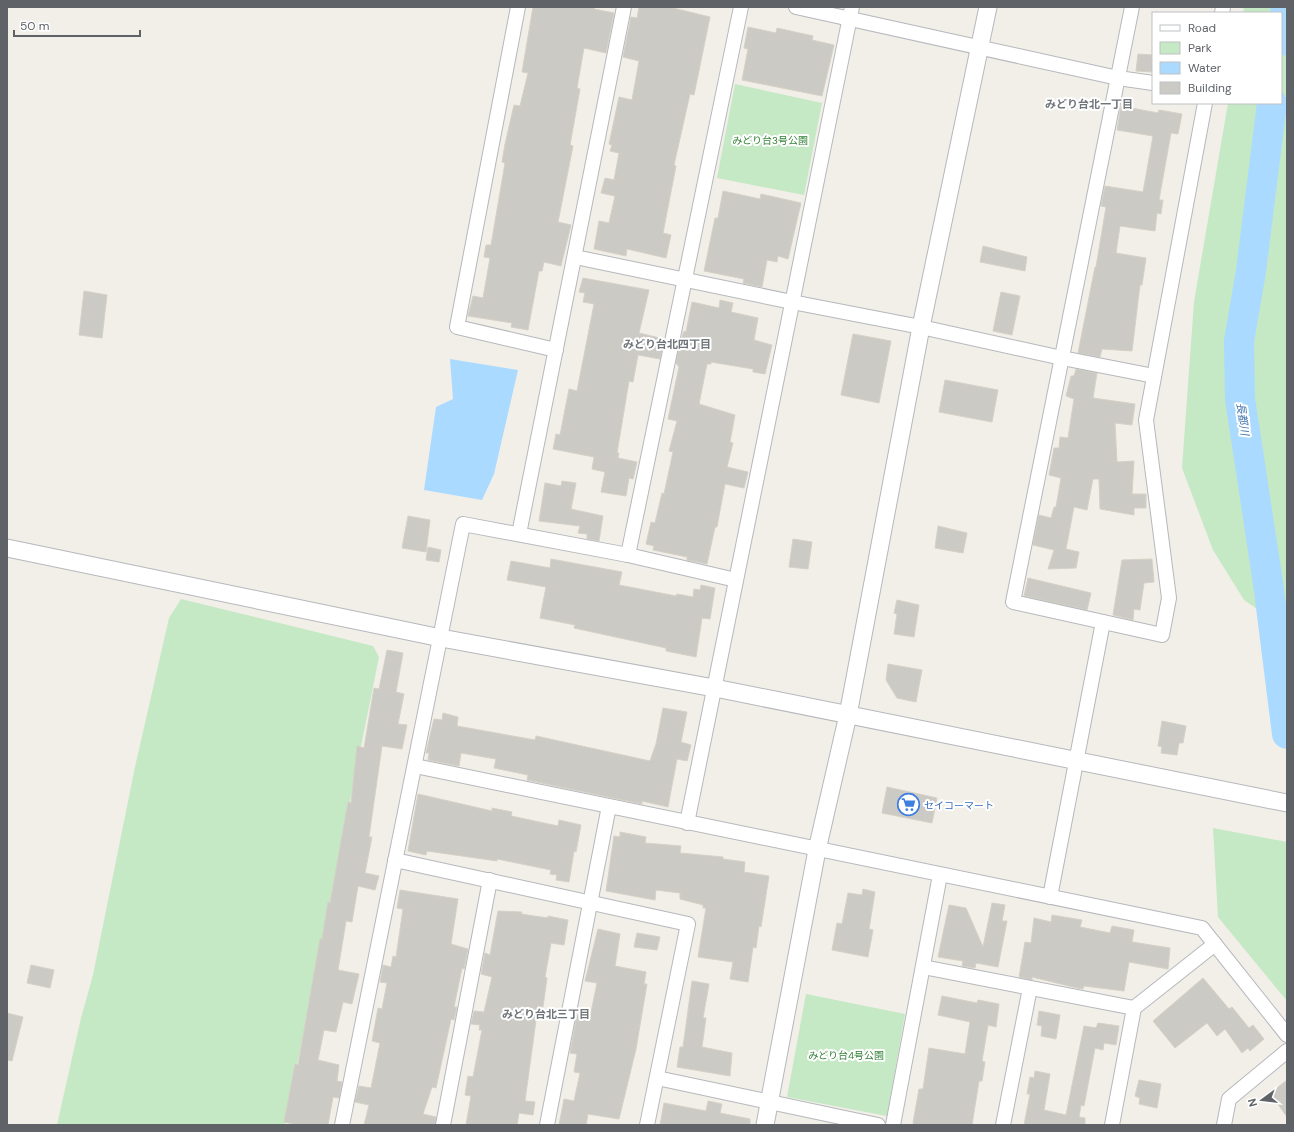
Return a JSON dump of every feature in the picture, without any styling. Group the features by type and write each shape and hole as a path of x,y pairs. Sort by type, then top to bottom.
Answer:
{"street":[{"path":"518,7 457,327 556,350"},
{"path":"520,534 624,7"},
{"path":"628,555 741,7"},
{"path":"796,7 851,13 980,46 1118,78 1152,83"},
{"path":"765,1125 817,850 848,715 921,327 988,7"},
{"path":"1132,7 1012,602 1162,635 1169,598 1146,420 1205,104"},
{"path":"687,823 851,13"},
{"path":"575,257 1154,376"},
{"path":"342,1125 464,524 628,555 736,580"},
{"path":"7,548 441,638 714,688 1287,804"},
{"path":"1050,897 1102,622"},
{"path":"415,766 817,850 1202,928 1287,1035"},
{"path":"547,1125 609,806"},
{"path":"395,860 688,924 647,1125"},
{"path":"893,1125 940,875"},
{"path":"443,1125 490,880"},
{"path":"1112,1125 1134,1008 1215,944"},
{"path":"923,967 1134,1008"},
{"path":"1003,1125 1030,988"},
{"path":"1224,1125 1229,1099 1287,1051"},
{"path":"657,1078 878,1125"}],"green space":[{"path":"1244,7 1287,7 1287,629 1244,600 1213,550 1182,468 1194,302 1228,104 1282,104 1282,12 1243,12"},
{"name":"みどり台3号公園","path":"735,84 822,103 804,195 717,178"},
{"path":"181,599 373,646 379,657 285,1125 57,1125 81,1018 93,975 135,767 169,618"},
{"path":"1213,828 1287,842 1287,1001 1218,917"},
{"name":"みどり台4号公園","path":"806,994 905,1014 887,1116 787,1097"}],"water":[{"path":"450,359 518,370 494,474 482,500 424,490 436,407 453,399"}],"building":[{"path":"533,7 595,7 594,9 614,13 606,53 584,48 577,88 580,89 570,145 573,146 558,222 571,225 561,266 544,262 542,271 539,271 528,330 511,327 512,323 468,316 473,296 483,298 490,258 484,257 486,245 491,245 505,163 502,162 505,144 514,105 520,106 528,73 522,72"},
{"path":"639,7 669,7 710,17 694,95 690,94 674,165 676,166 663,233 671,235 666,258 627,249 626,256 594,249 599,221 609,223 615,196 601,193 605,178 614,180 619,153 610,151 612,145 609,144 619,97 632,100 639,61 623,57 631,17 637,18"},
{"path":"748,27 776,33 777,28 813,36 812,40 834,45 822,96 742,80 748,49 744,48"},
{"path":"1138,54 1152,55 1152,72 1136,71"},
{"path":"1121,106 1158,113 1159,110 1182,114 1178,134 1171,133 1159,200 1163,200 1161,214 1157,213 1155,231 1120,226 1116,253 1146,258 1142,285 1140,285 1132,351 1102,349 1100,357 1078,353 1096,267 1106,207 1101,206 1105,186 1143,192 1153,136 1117,130"},
{"path":"723,191 760,199 761,194 801,203 788,259 778,256 777,262 767,260 762,287 743,283 744,279 704,271 715,218 718,218"},
{"path":"983,246 1027,257 1025,271 980,262"},
{"path":"583,278 649,290 639,333 664,339 660,359 638,355 633,382 629,381 617,453 619,453 618,458 637,462 633,479 629,478 626,496 601,492 605,472 592,469 594,457 553,449 556,434 560,435 569,389 577,391 594,304 583,302 585,293 579,292"},
{"path":"84,291 107,295 102,338 79,335"},
{"path":"1001,292 1020,296 1012,335 993,331"},
{"path":"720,300 733,303 731,312 758,318 754,340 772,345 765,374 753,372 753,369 711,362 711,364 707,364 699,404 735,415 730,442 733,443 727,467 748,472 744,488 725,484 717,527 715,527 707,564 687,560 687,557 653,550 654,546 646,544 651,522 655,523 662,493 664,494 673,452 669,451 677,421 668,419 679,367 676,363 680,343 684,331 686,332 692,302 719,308"},
{"path":"853,334 891,341 879,403 841,395"},
{"path":"1076,369 1097,373 1093,398 1135,404 1132,425 1115,423 1117,462 1134,461 1132,494 1146,494 1146,508 1134,508 1134,515 1100,509 1099,479 1093,479 1087,510 1074,507 1066,549 1079,552 1076,568 1048,569 1054,550 1033,545 1039,515 1051,518 1054,507 1056,507 1061,478 1049,475 1054,448 1059,448 1060,437 1068,438 1074,399 1066,396 1071,376 1074,376"},
{"path":"945,380 998,390 992,422 939,412"},
{"path":"562,481 576,483 571,509 603,516 599,541 587,539 587,534 578,533 580,526 539,521 545,483 561,486"},
{"path":"408,516 430,520 426,552 402,548"},
{"path":"938,526 967,533 963,553 935,548"},
{"path":"793,539 812,542 808,569 789,567"},
{"path":"428,547 441,550 439,562 426,560"},
{"path":"551,559 622,572 619,585 676,596 677,594 693,597 694,589 700,590 701,585 715,588 710,619 702,618 696,657 666,651 666,648 574,628 575,625 540,618 546,587 507,580 511,561 550,568"},
{"path":"1152,559 1154,582 1144,583 1140,610 1134,609 1133,620 1113,615 1122,560"},
{"path":"1028,578 1091,593 1087,610 1024,596"},
{"path":"897,600 919,605 914,637 894,634 897,614 894,613"},
{"path":"387,650 403,653 396,692 404,694 398,724 407,725 402,749 382,746 369,837 372,837 365,873 379,876 375,890 358,886 352,922 346,921 338,970 359,974 352,1004 343,1002 336,1032 324,1030 318,1060 339,1065 337,1081 342,1082 339,1098 333,1097 328,1125 298,1125 284,1122 295,1064 298,1065 320,939 322,939 328,902 330,903 348,802 351,803 357,746 364,748 374,688 379,689"},
{"path":"888,664 922,670 916,702 897,698 886,680"},
{"path":"663,708 687,712 681,742 691,745 687,761 677,759 668,807 642,801 642,804 527,780 528,775 494,768 496,759 461,753 459,766 428,760 429,753 426,753 434,719 442,720 443,713 458,717 457,726 535,740 536,736 650,761 656,744"},
{"path":"1162,721 1186,726 1183,743 1179,743 1177,755 1161,753 1162,747 1158,746"},
{"path":"887,787 937,798 932,823 882,813"},
{"path":"418,794 492,811 492,808 512,812 511,816 558,826 559,820 581,825 576,852 574,851 569,882 556,880 557,875 550,874 551,870 497,859 497,861 427,851 426,855 408,851"},
{"path":"620,832 646,837 645,843 681,846 680,853 723,857 723,859 745,862 744,872 769,876 761,927 759,926 756,948 753,947 748,982 730,979 733,962 698,957 706,908 703,908 703,905 680,899 680,893 656,890 655,900 606,891 614,836 620,837"},
{"path":"863,889 875,892 869,929 873,930 868,957 832,950 837,923 842,924 848,893 862,895"},
{"path":"400,890 458,899 451,944 468,949 464,969 462,968 454,1007 457,1007 454,1020 451,1019 436,1088 432,1087 423,1114 436,1117 435,1125 364,1125 369,1105 355,1102 359,1086 371,1088 380,1043 372,1041 378,1008 382,1009 387,983 380,982 383,965 391,967 393,956 396,957 403,909 397,908"},
{"path":"992,903 1005,905 1002,921 1007,921 998,967 976,963 975,968 962,966 963,961 938,957 949,905 966,908 983,947"},
{"path":"498,911 522,912 521,914 548,918 548,916 568,920 564,945 551,943 545,977 547,978 543,1007 538,1006 525,1101 535,1102 533,1115 519,1113 517,1125 466,1125 471,1096 465,1095 468,1076 473,1077 482,1030 479,1030 480,1025 471,1024 474,1011 484,1012 492,977 481,974 485,953 490,955"},
{"path":"1052,915 1082,920 1080,927 1110,933 1112,926 1134,930 1132,942 1170,948 1168,969 1129,962 1124,991 1084,986 1083,989 1032,977 1032,980 1019,977 1025,942 1031,943 1034,918 1051,922"},
{"path":"598,929 620,934 615,966 646,972 644,984 647,984 636,1049 619,1119 588,1114 586,1125 559,1125 564,1099 574,1101 580,1073 574,1072 577,1054 570,1053 577,1015 590,1017 597,983 585,981"},
{"path":"637,933 660,937 657,950 634,947"},
{"path":"31,965 54,970 50,988 27,983"},
{"path":"1203,978 1229,1009 1232,1007 1249,1028 1253,1025 1264,1039 1250,1051 1248,1048 1242,1053 1225,1029 1217,1036 1207,1023 1175,1048 1153,1021"},
{"path":"692,981 709,984 703,1018 706,1018 702,1047 732,1053 730,1076 677,1067 680,1047 683,1047"},
{"path":"942,996 977,1003 978,1000 999,1004 996,1027 988,1025 982,1061 985,1062 982,1081 979,1081 972,1125 915,1125 913,1123 919,1089 923,1089 929,1048 965,1054 970,1022 938,1015"},
{"path":"1039,1011 1060,1015 1056,1039 1041,1036 1042,1026 1037,1025"},
{"path":"7,1013 23,1017 12,1061 7,1060"},
{"path":"1098,1023 1119,1026 1116,1045 1104,1043 1103,1050 1095,1048 1084,1106 1081,1105 1079,1117 1085,1118 1085,1125 1024,1125 1030,1094 1027,1094 1030,1077 1034,1078 1035,1071 1050,1074 1044,1110 1066,1115 1084,1026 1096,1028"},
{"path":"1139,1080 1161,1084 1157,1108 1139,1104 1140,1098 1135,1096"},
{"path":"1287,1080 1287,1117 1270,1093"},
{"path":"708,1101 722,1104 720,1113 750,1119 750,1125 660,1125 664,1103 706,1111"}],"waterway":[{"name":"長都川","path":"1282,34 1286,7"},
{"name":"長都川","path":"1272,104 1251,271 1239,341 1240,399 1268,583 1287,734"}],"place":[{"name":"セイコーマート","path":"908,805"}],"district":[{"name":"みどり台北一丁目","path":"1089,104"},
{"name":"みどり台北四丁目","path":"667,344"},
{"name":"みどり台北三丁目","path":"546,1014"}]}
